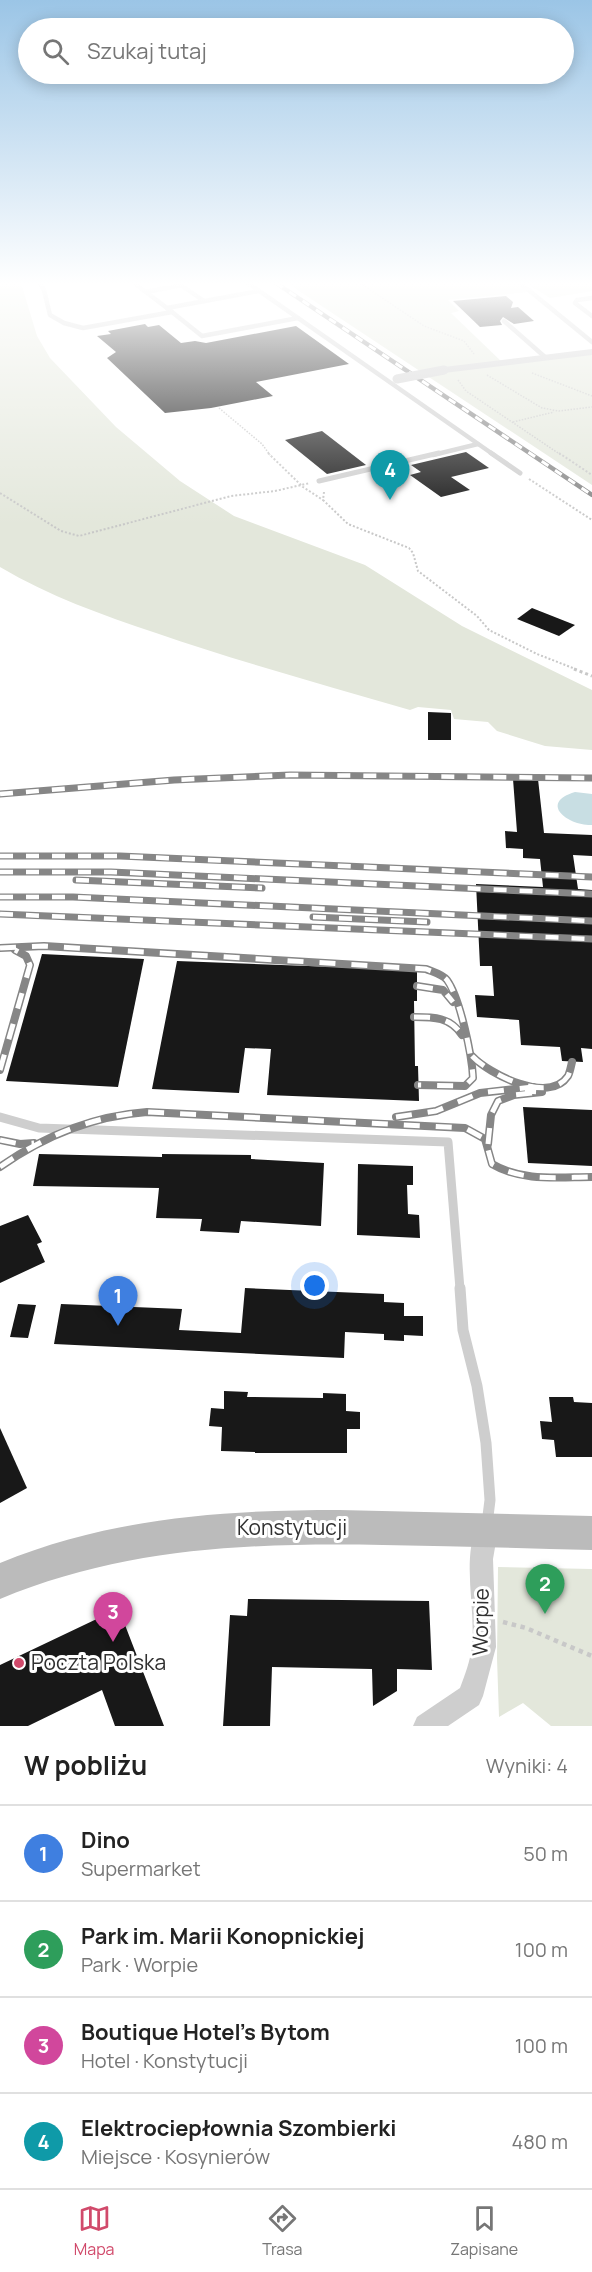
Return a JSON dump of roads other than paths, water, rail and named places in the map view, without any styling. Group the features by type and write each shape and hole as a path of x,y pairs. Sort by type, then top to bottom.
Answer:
{"street":[{"path":"392,380 489,364"},
{"name":"Konstytucji","path":"0,1581 46,1563 95,1548 146,1537 212,1528 284,1526 592,1533"},
{"name":"Worpie","path":"426,1726 470,1696 484,1647 481,1559 486,1530"}],"lane":[{"path":"367,364 520,473"},
{"path":"319,481 478,444"},
{"path":"0,1117 39,1128 448,1142 464,1330 477,1386 486,1443 490,1500 486,1530"}],"railway":[{"path":"396,364 592,495"},
{"path":"0,794 174,780 290,775 592,778"},
{"path":"0,856 120,856 592,877"},
{"path":"0,872 111,872 592,894"},
{"path":"76,880 262,888"},
{"path":"0,897 73,897 592,921"},
{"path":"0,914 592,939"},
{"path":"313,917 427,922"},
{"path":"0,948 44,946 426,969 445,978 452,988 464,1027 473,1078 465,1086 418,1085"},
{"path":"0,1070 30,965 26,956 15,950"},
{"path":"417,986 443,990 453,1002"},
{"path":"414,1017 447,1021 462,1035"},
{"path":"472,1056 492,1071 519,1084 547,1088 559,1084 568,1076 572,1062"},
{"path":"396,1117 436,1111 480,1093 533,1087"},
{"path":"488,1144 491,1115 498,1101 514,1095 542,1092 525,1091"},
{"path":"0,1167 34,1146 70,1129 107,1118 147,1112 465,1128 485,1139 492,1164 504,1170 528,1176 592,1177"},
{"path":"0,1140 20,1144 34,1143"}],"place":[{"name":"Elektrociepłownia Szombierki","path":"390,500"},
{"name":"Dino","path":"118,1326"},
{"name":"Park im. Marii Konopnickiej","path":"545,1614"},
{"name":"Boutique Hotel's Bytom","path":"113,1642"},
{"name":"Poczta Polska","path":"19,1663"}]}
